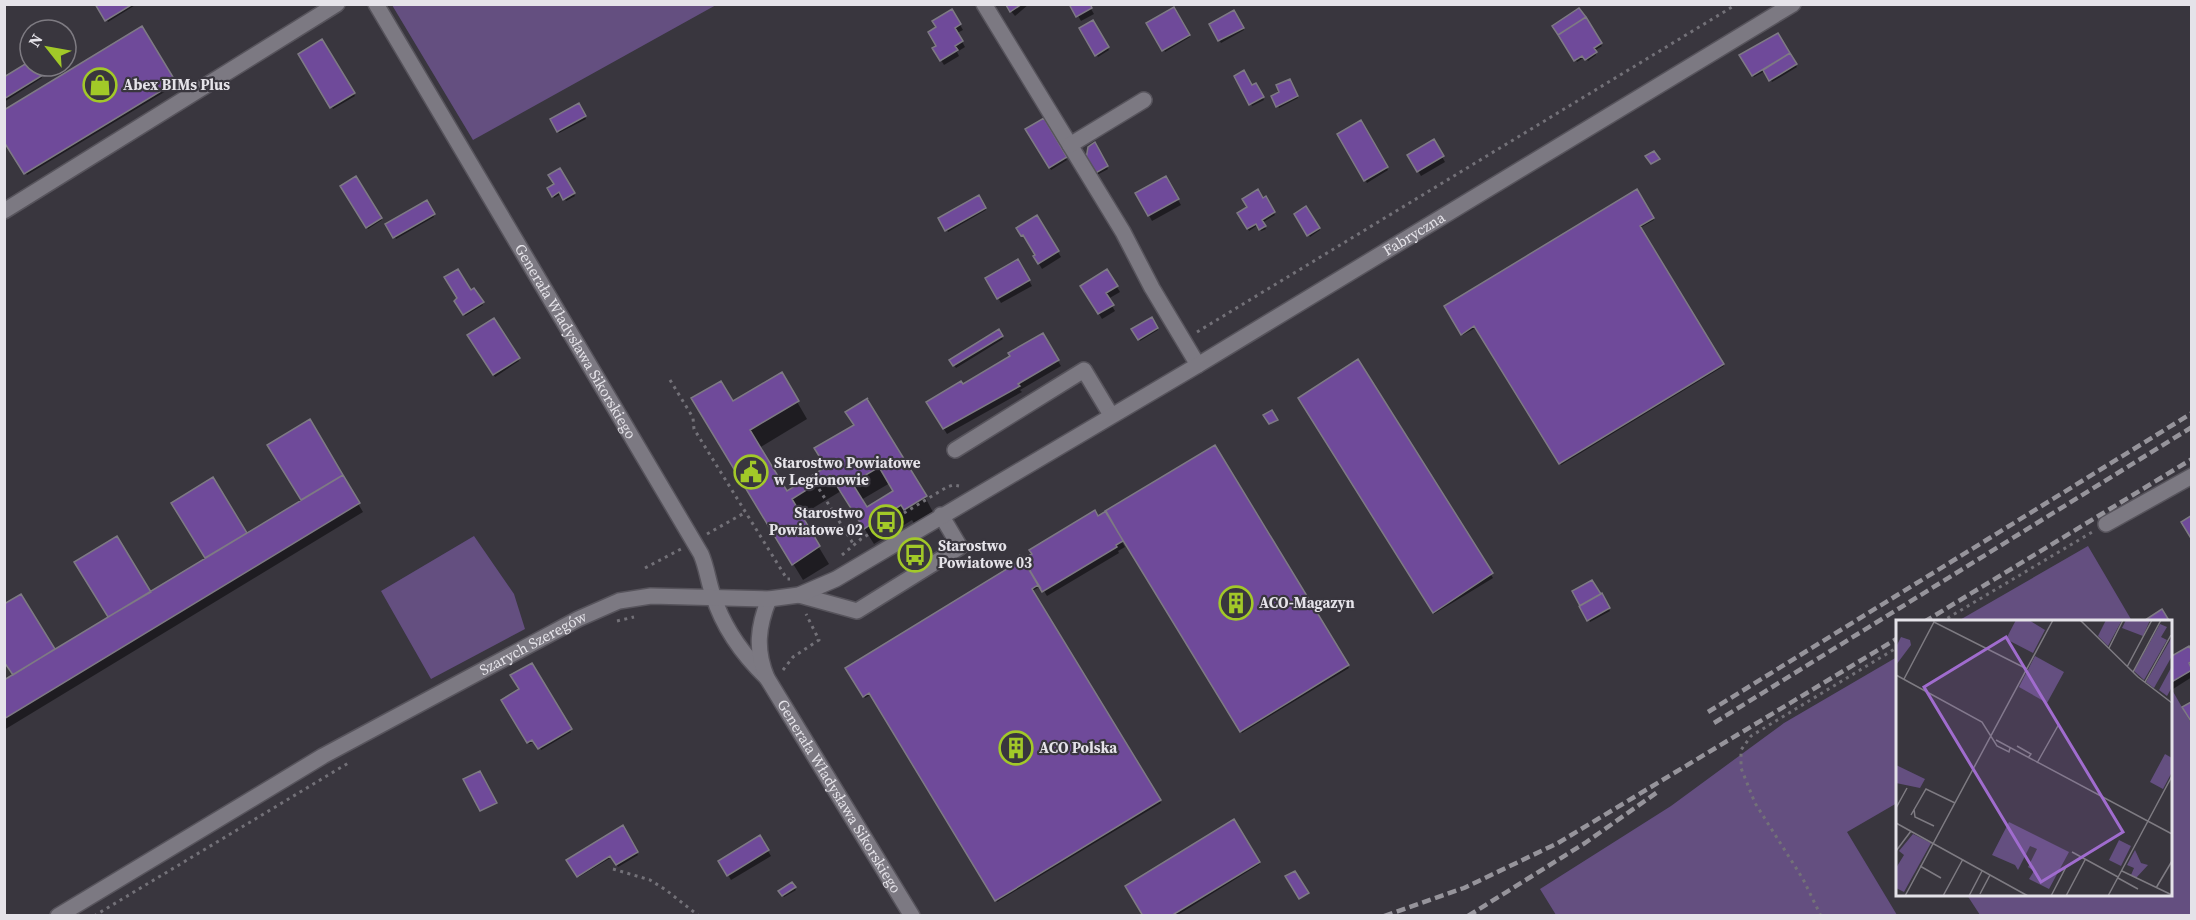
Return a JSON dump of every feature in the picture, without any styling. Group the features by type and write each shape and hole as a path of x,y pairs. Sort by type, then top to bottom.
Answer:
{"street":[{"path":"4,211 337,4"},
{"name":"Generała Władysława Sikorskiego","path":"376,4 698,548 706,567 713,596 732,637 747,658 766,678 912,915"},
{"path":"984,4 1123,232 1152,288 1198,365"},
{"name":"Fabryczna","path":"1033,461 1198,365 1793,4"},
{"path":"1070,145 1144,100"},
{"path":"955,450 1084,370 1111,415"},
{"name":"Szarych Szeregów","path":"58,915 322,756 578,619 619,601 651,596 713,596 801,602 1033,461"},
{"path":"2106,524 2192,476"},
{"path":"801,602 857,611 960,547 941,515"},
{"name":"Generała Władysława Sikorskiego","path":"766,678 759,650 759,629 769,599"},
{"path":"732,637 743,636 759,629"}],"path":[{"path":"819,489 854,545"},
{"path":"1943,620 2106,524"},
{"path":"783,678 784,665 819,640 801,602"},
{"path":"608,624 637,616"},
{"path":"1821,915 1803,879 1755,803 1741,768 1741,750 1751,736 1896,648"},
{"path":"94,915 351,761"},
{"path":"614,869 650,880 699,915"}],"shaded area":[{"path":"392,5 716,5 473,140"},
{"path":"474,536 514,594 525,629 431,679 381,591"},
{"path":"2088,546 2131,620 1960,620"},
{"path":"1896,658 1896,804 1847,832 1897,915 1556,915 1540,889 1671,806 1784,723"},
{"path":"2172,690 2191,723 2191,915 1980,915 1968,896 2172,896"}],"building":[{"path":"95,4 133,4 105,21"},
{"path":"1003,4 1022,4 1010,12"},
{"path":"1069,4 1090,4 1092,8 1076,17"},
{"path":"1174,7 1190,35 1162,51 1146,23"},
{"path":"1579,8 1586,17 1558,35 1552,26"},
{"path":"952,9 961,24 955,28 963,41 955,46 958,50 940,61 932,48 936,46 928,32 936,27 932,21"},
{"path":"1234,10 1244,28 1218,41 1209,24"},
{"path":"1586,17 1602,43 1594,48 1597,52 1585,60 1582,56 1574,61 1558,35"},
{"path":"1093,20 1109,47 1095,56 1079,28"},
{"path":"142,26 176,82 24,174 4,142 4,110 57,78 78,78 78,65"},
{"path":"1778,33 1790,53 1752,76 1739,55"},
{"path":"322,39 355,93 330,108 298,54"},
{"path":"1790,53 1797,64 1769,81 1763,70"},
{"path":"18,68 18,78 38,78 4,99 4,77"},
{"path":"1244,70 1252,85 1256,83 1264,97 1249,105 1234,76"},
{"path":"1290,79 1298,96 1276,107 1271,96 1279,92 1276,85"},
{"path":"579,103 586,116 557,132 550,119"},
{"path":"1044,118 1067,157 1049,168 1025,129"},
{"path":"1361,120 1388,167 1364,181 1337,134"},
{"path":"1434,139 1444,156 1417,172 1407,155"},
{"path":"1095,142 1108,166 1094,174 1086,159 1088,147"},
{"path":"1654,151 1660,159 1651,164 1645,156"},
{"path":"560,168 575,193 563,200 559,192 552,197 547,188 554,184 548,175"},
{"path":"356,176 382,218 366,228 340,186"},
{"path":"1166,176 1179,199 1148,216 1135,193"},
{"path":"1258,189 1263,198 1266,196 1275,212 1262,220 1266,226 1259,230 1256,224 1247,229 1237,213 1247,207 1242,199"},
{"path":"1637,189 1654,218 1640,226 1724,364 1559,464 1474,326 1461,335 1444,306"},
{"path":"979,195 986,208 945,231 938,218"},
{"path":"427,200 435,214 393,238 385,224"},
{"path":"1306,206 1320,228 1307,236 1294,214"},
{"path":"1037,215 1059,251 1038,264 1023,235 1021,236 1016,228"},
{"path":"1018,259 1030,280 997,299 985,278"},
{"path":"458,269 471,290 474,288 484,302 463,315 454,301 457,298 444,277"},
{"path":"1107,269 1118,286 1106,293 1114,305 1098,314 1080,286"},
{"path":"1152,317 1158,328 1138,340 1131,329"},
{"path":"494,318 520,358 493,375 467,335"},
{"path":"999,329 1003,336 953,366 949,360"},
{"path":"1043,333 1059,360 1018,384 1020,386 943,429 926,402 961,381 963,384 1010,356 1008,353"},
{"path":"1358,359 1493,573 1433,613 1298,398"},
{"path":"782,372 799,401 750,430 787,491 826,467 814,448 854,425 845,412 868,398 927,496 904,510 901,505 864,529 830,475 792,499 820,546 792,565 691,398 721,381 733,401","holes":["879,467 893,491 867,507 852,483"]},
{"path":"1272,410 1278,420 1269,424 1263,415"},
{"path":"310,419 343,475 301,500 267,445"},
{"name":"ACO-Magazyn","path":"1215,445 1349,665 1240,732 1105,511"},
{"path":"343,475 360,503 4,719 4,680"},
{"path":"213,477 247,533 205,558 171,503"},
{"path":"1095,510 1098,516 1106,511 1123,541 1116,545 1117,547 1042,592 1021,556 1025,558 1032,554 1029,550"},
{"path":"2192,515 2192,540 2181,522"},
{"path":"117,536 151,592 108,617 74,562"},
{"name":"ACO Polska","path":"1023,559 1041,589 1038,585 1032,589 1161,800 995,901 869,693 863,697 845,668"},
{"path":"1592,580 1601,594 1580,606 1572,591"},
{"path":"1602,593 1610,608 1587,621 1579,606"},
{"path":"21,594 55,649 13,675 4,662 4,604"},
{"path":"2162,609 2169,620 2145,620"},
{"path":"2189,646 2192,651 2192,661 2189,663 2192,670 2172,682 2172,656"},
{"path":"532,663 572,729 538,749 532,740 527,743 501,700 519,689 510,675"},
{"path":"2192,702 2192,723 2182,707"},
{"path":"480,771 497,803 480,811 463,779"},
{"path":"1234,819 1260,862 1171,916 1143,916 1125,886"},
{"path":"623,825 638,852 616,865 610,856 577,877 566,860"},
{"path":"760,835 769,850 727,876 718,861"},
{"path":"1295,871 1309,893 1299,899 1285,876"},
{"path":"792,882 796,887 782,896 778,891"}],"railway":[{"path":"1708,712 2192,413"},
{"path":"1714,723 2192,427"},
{"path":"1927,620 2192,459"},
{"path":"1384,916 1464,888 1558,843 1896,639"},
{"path":"1468,916 1585,843 1659,791"}],"place":[{"name":"Abex BIMs Plus","path":"100,85"},
{"name":"Starostwo Powiatowe w Legionowie","path":"751,472"},
{"name":"Starostwo Powiatowe 02","path":"886,522"},
{"name":"Starostwo Powiatowe 03","path":"915,555"},
{"name":"ACO-Magazyn","path":"1236,603"},
{"name":"ACO Polska","path":"1016,748"}]}
